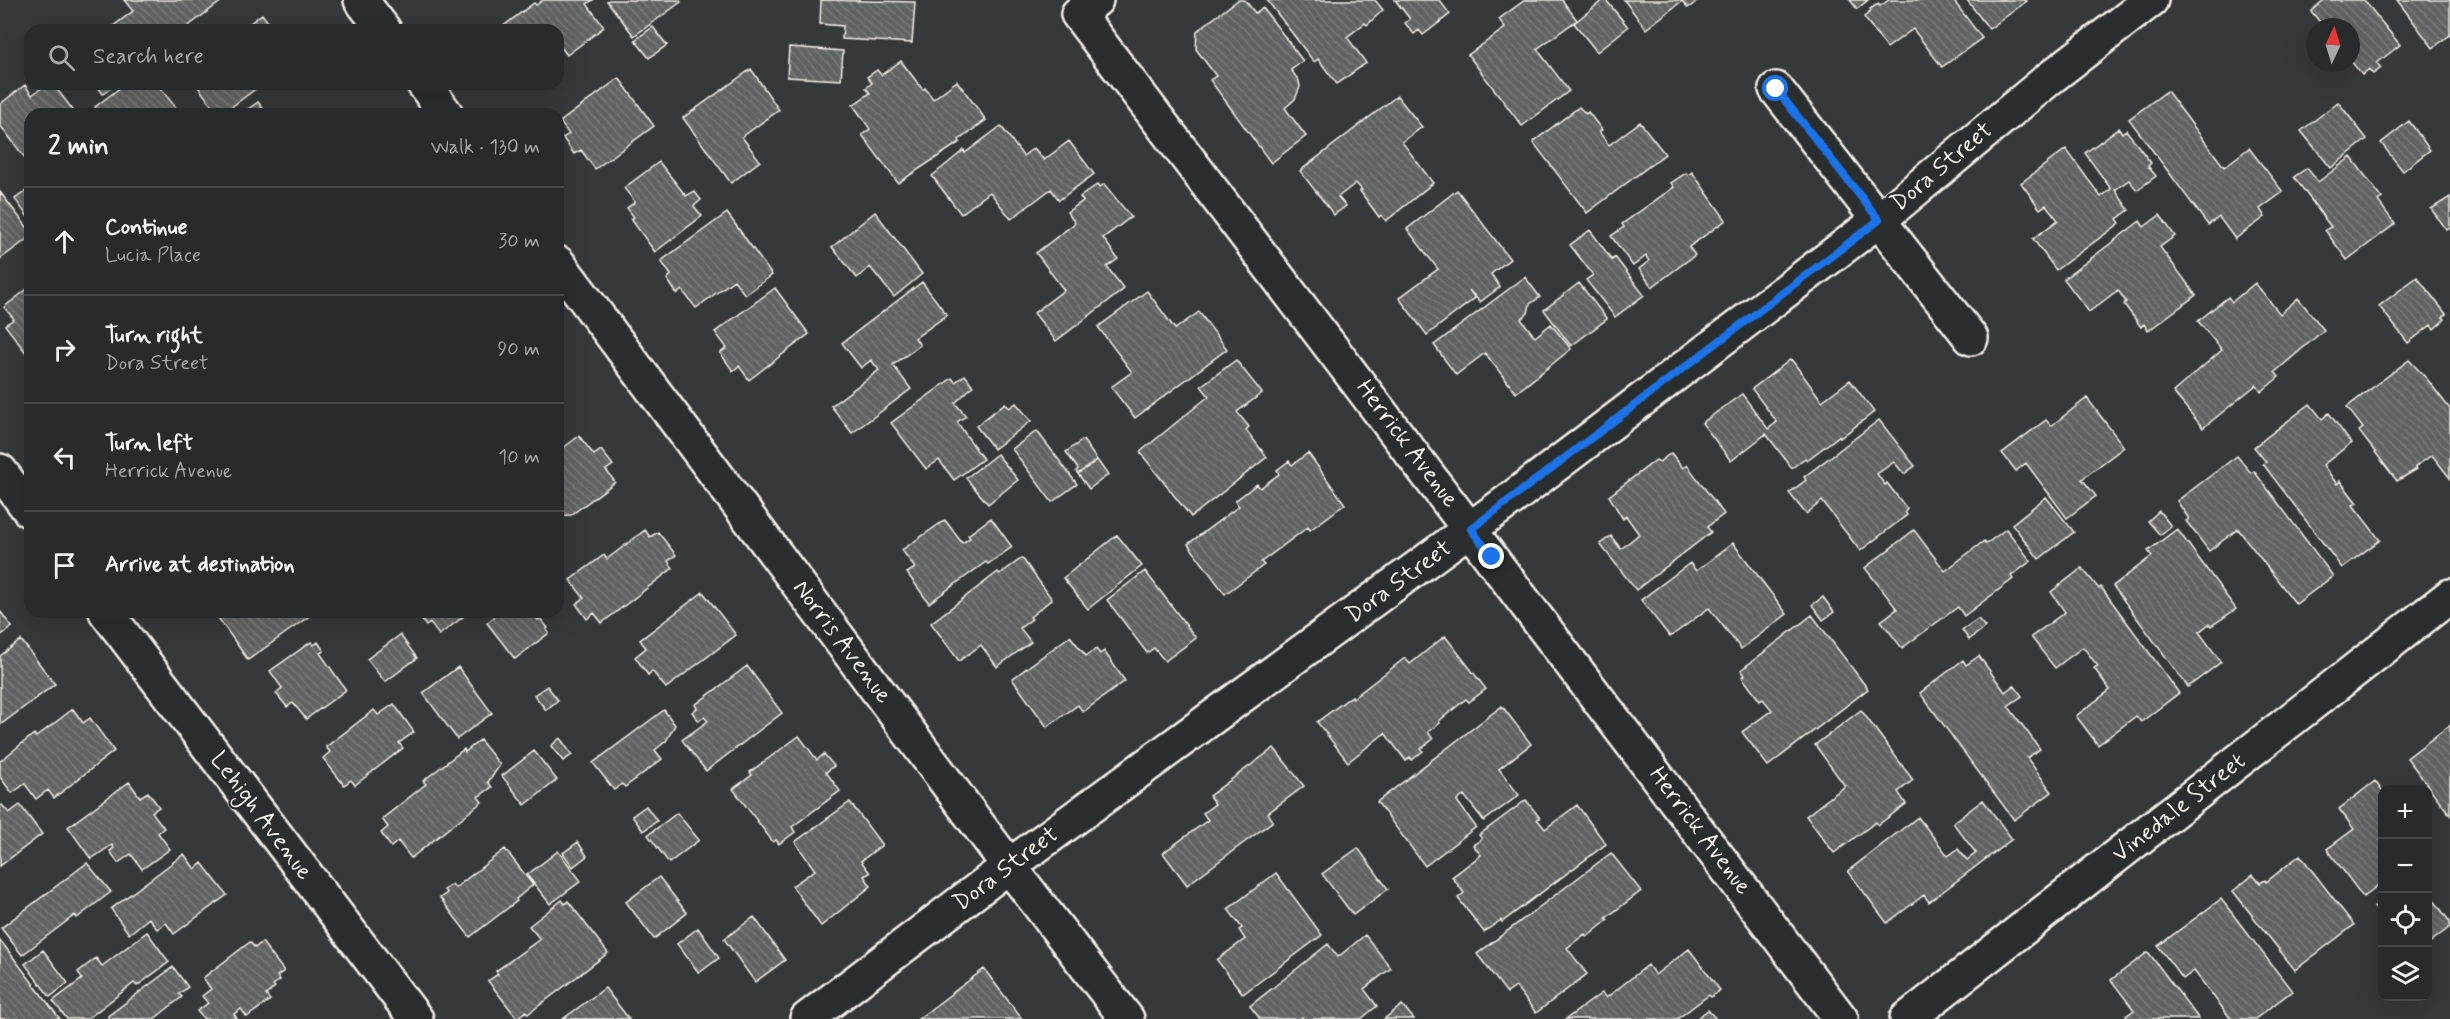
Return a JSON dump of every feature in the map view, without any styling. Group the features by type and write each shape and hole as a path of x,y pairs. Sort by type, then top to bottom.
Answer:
{"street":[{"path":"361,0 379,24"},
{"name":"Dora Street","path":"807,1019 1010,866 1471,529 1879,220 2050,78 2151,0"},
{"name":"Herrick Avenue","path":"1088,7 1471,529 1841,1019"},
{"path":"1776,89 1971,338"},
{"path":"428,90 442,108"},
{"name":"Norris Avenue","path":"564,271 1127,1019"},
{"path":"0,471 24,503"},
{"name":"Vinedale Street","path":"1907,1019 2450,596"},
{"name":"Lehigh Avenue","path":"111,618 416,1019"}],"building":[{"path":"124,0 223,0 191,24 116,24 133,11"},
{"path":"543,0 593,0 587,4 604,27 567,55 564,51 564,24 506,24 534,3 536,5"},
{"path":"679,0 681,2 634,36 607,1"},
{"path":"821,0 915,2 912,43 842,39 843,26 820,24"},
{"path":"1238,0 1245,0 1255,13 1263,8 1303,61 1291,70 1299,81 1300,87 1295,99 1285,108 1306,136 1271,163 1210,80 1216,76 1196,49 1197,31"},
{"path":"1267,0 1375,0 1383,10 1367,25 1365,23 1347,37 1366,63 1337,84 1318,59 1314,62"},
{"path":"1395,0 1439,0 1450,14 1423,35 1419,30 1414,34 1405,23 1410,19"},
{"path":"1525,0 1562,0 1577,20 1537,49 1569,91 1522,126 1468,55 1505,28 1499,19"},
{"path":"1606,0 1628,27 1597,52 1574,23"},
{"path":"1624,0 1699,0 1688,8 1682,1 1646,29"},
{"path":"1850,0 1868,0 1857,9"},
{"path":"1889,0 1953,0 1982,38 1942,67 1913,29 1887,48 1864,17 1871,11 1870,9"},
{"path":"1967,0 2026,0 2027,1 1989,29"},
{"path":"2324,0 2364,0 2400,45 2377,63 2381,68 2373,74 2369,69 2362,75 2360,72 2360,18 2317,18 2311,11"},
{"path":"2397,0 2450,0 2450,35 2433,48"},
{"path":"262,14 270,24 249,24"},
{"path":"653,27 667,45 649,58 635,40"},
{"path":"789,47 843,51 841,80 787,77"},
{"path":"901,61 923,90 925,88 933,99 957,81 986,120 959,140 960,142 898,183 862,135 870,129 853,105 870,93 866,88 872,83 867,77 877,70 881,75"},
{"path":"751,69 779,110 742,137 760,161 731,183 683,118"},
{"path":"619,78 654,126 595,169 581,150 574,154 564,139 569,134 564,127 564,119"},
{"path":"24,86 24,90 28,90 32,95 39,90 58,90 71,108 24,108 24,157 0,125 0,104"},
{"path":"117,90 162,90 176,108 96,108"},
{"path":"200,90 254,90 230,108 214,108"},
{"path":"2167,91 2224,167 2249,148 2283,192 2260,209 2265,217 2235,239 2219,217 2208,225 2129,119"},
{"path":"1397,96 1422,127 1402,142 1433,183 1386,221 1381,215 1379,217 1356,183 1338,197 1346,206 1334,215 1300,171"},
{"path":"258,102 262,108 250,108"},
{"path":"2338,102 2367,139 2331,168 2301,131"},
{"path":"1579,107 1586,114 1588,112 1602,130 1599,132 1609,145 1640,122 1665,154 1587,213 1533,142"},
{"path":"2409,121 2430,150 2403,171 2381,143"},
{"path":"1001,126 1023,156 1034,148 1044,160 1069,141 1094,174 1059,200 1051,189 1011,219 990,192 961,214 932,176 964,150 965,153"},
{"path":"2119,128 2122,133 2126,130 2151,163 2148,166 2156,176 2137,190 2129,180 2115,190 2129,210 2117,219 2120,223 2056,270 2033,239 2058,220 2046,205 2040,209 2021,183 2066,149 2101,197 2111,189 2085,153"},
{"path":"2351,157 2382,198 2378,201 2395,224 2347,260 2325,230 2331,227 2294,177 2307,168 2318,182"},
{"path":"659,162 686,196 694,191 701,200 694,206 702,216 655,252 631,219 634,217 627,208 635,202 624,188"},
{"path":"1692,172 1726,220 1689,247 1695,255 1652,287 1639,269 1649,261 1646,256 1633,266 1611,236 1624,227 1622,224 1674,187 1671,183 1686,173 1688,175"},
{"path":"1098,184 1100,187 1104,184 1131,217 1103,238 1118,259 1107,267 1124,289 1056,341 1034,313 1064,290 1036,253 1075,223 1067,212 1083,201 1080,197"},
{"path":"1457,190 1510,259 1491,274 1500,287 1480,302 1469,290 1475,298 1427,335 1399,298 1438,269 1407,229"},
{"path":"0,192 24,223 24,241 0,259"},
{"path":"24,192 24,212 15,199"},
{"path":"2450,197 2450,228 2447,230 2431,209"},
{"path":"875,212 922,274 894,297 870,267 857,278 832,247"},
{"path":"727,213 772,275 745,295 734,280 696,308 682,290 677,294 667,279 671,275 661,261"},
{"path":"2160,215 2175,236 2160,247 2196,295 2148,331 2144,324 2141,327 2124,304 2126,302 2118,290 2089,312 2064,279 2140,221 2144,227"},
{"path":"1590,230 1612,260 1615,257 1644,295 1615,317 1586,280 1593,275 1570,245"},
{"path":"1525,277 1540,297 1530,304 1528,313 1521,319 1535,337 1551,324 1571,349 1516,393 1485,353 1456,375 1434,345"},
{"path":"2417,277 2446,314 2443,317 2445,319 2434,329 2431,325 2408,343 2379,306"},
{"path":"922,282 947,315 915,338 920,345 893,365 911,389 852,433 831,406 879,370 871,360 861,368 842,343"},
{"path":"1579,283 1607,319 1571,346 1544,310"},
{"path":"2255,283 2280,314 2298,298 2324,330 2275,372 2279,377 2261,392 2256,385 2203,428 2173,392 2222,350 2198,321 2228,297 2232,302"},
{"path":"775,288 809,334 749,380 739,366 733,371 720,353 727,348 715,332"},
{"path":"1147,291 1175,329 1199,312 1227,349 1135,418 1111,387 1132,372 1098,327"},
{"path":"24,292 24,350 5,325 14,319 4,307"},
{"path":"1791,359 1822,401 1850,380 1874,412 1840,438 1839,436 1807,460 1805,458 1792,468 1766,434 1731,461 1702,423 1742,394 1768,429 1777,422 1752,389"},
{"path":"1236,360 1262,393 1237,412 1249,427 1246,430 1267,457 1191,517 1140,452 1209,396 1201,386"},
{"path":"2409,360 2450,409 2450,478 2432,455 2415,467 2417,469 2397,481 2359,431 2363,428 2347,407"},
{"path":"965,375 973,386 955,403 966,416 957,422 983,459 954,480 939,460 926,469 891,423 952,378 955,382"},
{"path":"2087,398 2124,447 2082,479 2096,496 2067,518 2026,463 2016,471 2002,453 2046,420 2051,426"},
{"path":"1005,403 1009,408 1016,403 1031,421 994,449 976,426"},
{"path":"2310,404 2322,419 2329,413 2351,443 2323,465 2337,484 2340,481 2357,503 2353,505 2380,540 2342,568 2263,464 2266,462 2254,447"},
{"path":"1879,420 1915,466 1904,474 1894,462 1877,474 1907,509 1905,512 1907,515 1860,551 1822,501 1806,514 1789,493 1806,480 1804,477"},
{"path":"1037,431 1077,484 1052,502 1012,449"},
{"path":"579,436 594,455 601,450 613,465 606,470 615,482 571,515 564,516 564,447"},
{"path":"1083,440 1097,460 1078,474 1076,471 1078,469 1066,452"},
{"path":"1308,453 1345,504 1310,530 1308,527 1261,562 1264,565 1225,594 1188,544 1239,506 1235,501 1257,484 1260,488 1279,474 1277,470 1289,461 1292,465"},
{"path":"1671,453 1683,468 1687,465 1724,514 1707,527 1711,532 1636,590 1600,544 1611,536 1621,549 1639,534 1626,516 1623,519 1609,496 1656,460 1659,462"},
{"path":"997,454 1018,480 988,504 966,478"},
{"path":"2237,456 2251,473 2254,471 2333,576 2296,604 2238,529 2209,551 2186,521 2189,519 2177,501"},
{"path":"1097,460 1108,475 1089,489 1078,474"},
{"path":"2046,497 2074,532 2039,559 2012,524"},
{"path":"2159,511 2171,526 2160,535 2148,521"},
{"path":"991,518 1012,547 988,564 986,562 929,603 907,573 915,568 902,550 945,520 962,543 970,538 968,535"},
{"path":"2006,529 2031,561 2011,576 2013,579 1964,616 1958,607 1902,648 1881,621 1897,609 1865,568 1914,530 1945,571 1984,541 1986,544"},
{"path":"2177,529 2236,609 2199,632 2221,662 2188,687 2113,586 2152,556 2148,551"},
{"path":"645,530 650,537 658,532 676,555 668,561 673,568 602,623 594,613 587,619 576,604 584,598 570,580 604,555 607,559"},
{"path":"1117,535 1142,566 1088,609 1063,578"},
{"path":"1733,543 1787,614 1741,649 1709,608 1670,637 1641,600 1690,563 1696,571"},
{"path":"1022,558 1052,599 1020,628 1031,642 997,667 981,645 959,661 931,623 998,572 1000,574"},
{"path":"2082,568 2099,589 2101,587 2179,693 2141,722 2136,716 2098,745 2076,716 2110,690 2094,668 2098,666 2083,647 2055,668 2031,637 2065,612 2051,592"},
{"path":"1145,571 1196,638 1165,661 1154,648 1147,653 1107,600"},
{"path":"703,592 736,635 666,688 652,671 648,675 635,657 646,648 640,640"},
{"path":"1823,597 1834,612 1823,620 1812,605"},
{"path":"0,611 12,627 0,636"},
{"path":"1812,615 1868,689 1768,766 1742,732 1772,710 1763,699 1760,701 1742,677 1745,675 1741,670"},
{"path":"218,618 307,618 248,660"},
{"path":"420,618 462,618 439,635 430,623 426,626"},
{"path":"493,618 536,618 538,620 540,618 549,633 515,659 487,623"},
{"path":"1978,619 1985,627 1969,640 1962,630"},
{"path":"400,635 417,658 385,682 367,659"},
{"path":"1070,636 1086,656 1096,649 1100,654 1104,651 1125,681 1083,712 1078,705 1047,727 1012,679"},
{"path":"1445,636 1486,689 1469,702 1466,699 1439,721 1440,723 1428,732 1433,739 1412,760 1410,757 1406,761 1385,733 1348,762 1317,722 1405,658 1410,664"},
{"path":"21,640 55,684 0,725 0,656"},
{"path":"311,642 314,645 318,642 324,651 320,653 346,690 306,719 293,703 287,707 276,693 282,688 270,671"},
{"path":"1979,656 2005,692 2014,685 2022,696 2008,706 2040,749 2027,758 2052,792 2014,820 1920,693 1963,660 1966,665"},
{"path":"747,666 782,713 706,771 682,740 708,721 704,717 699,721 692,712 697,708 695,705"},
{"path":"458,667 492,713 457,739 423,693"},
{"path":"547,686 558,700 546,710 534,695"},
{"path":"394,704 414,732 399,743 403,748 355,785 351,780 344,785 323,758 330,752 326,747 374,710 378,715"},
{"path":"1502,706 1531,744 1499,769 1519,795 1484,821 1464,795 1457,801 1476,827 1425,866 1377,802"},
{"path":"73,709 83,723 90,718 114,751 54,798 48,790 36,799 25,784 12,793 0,777 0,761 34,734 36,737"},
{"path":"664,710 675,725 666,741 655,750 662,759 625,787 622,784 614,790 593,763"},
{"path":"1861,710 1913,780 1898,792 1906,804 1878,825 1876,822 1834,853 1806,816 1845,786 1815,745"},
{"path":"2450,725 2450,815 2432,791 2432,785 2427,785 2407,758"},
{"path":"799,736 817,760 824,754 834,766 826,772 840,791 792,827 795,832 779,844 776,840 773,842 733,789 752,775 750,772"},
{"path":"560,738 572,755 563,761 551,746"},
{"path":"480,740 500,765 488,782 492,787 478,797 482,802 411,858 398,841 391,847 381,833 388,827 382,819 426,784 423,781 464,749 465,752"},
{"path":"1274,748 1304,786 1268,813 1273,821 1187,885 1163,853 1208,820 1203,813 1215,804 1209,796"},
{"path":"534,751 557,780 525,805 502,776"},
{"path":"2375,781 2378,785 2378,885 2363,897 2327,849 2354,829 2339,809"},
{"path":"129,782 140,797 148,792 159,807 152,812 164,828 158,833 170,849 142,869 131,854 118,863 110,851 114,848 112,845 91,859 68,827"},
{"path":"1526,800 1540,818 1537,819 1545,829 1577,805 1606,844 1502,922 1501,920 1484,932 1458,898 1464,893 1452,877 1481,855 1473,845 1482,839 1479,835"},
{"path":"1983,800 2012,839 1929,902 1924,895 1887,923 1848,871 1918,817 1948,856 1958,849 1967,860 1976,853 1953,823"},
{"path":"850,802 882,845 861,861 870,873 864,876 871,886 821,926 792,886 815,870 795,842"},
{"path":"2,805 9,813 20,805 42,834 0,866 0,806"},
{"path":"646,806 657,821 643,831 632,816"},
{"path":"677,813 699,840 669,863 648,835"},
{"path":"578,842 587,856 573,867 563,853"},
{"path":"1358,848 1388,889 1353,915 1322,874"},
{"path":"505,849 533,885 516,899 517,901 470,937 440,898 447,893 444,890 452,884 455,888"},
{"path":"558,851 581,881 550,904 527,875"},
{"path":"1611,853 1641,891 1606,918 1608,920 1587,937 1585,934 1567,948 1587,974 1536,1013 1516,987 1507,993 1477,954"},
{"path":"184,854 195,869 202,863 227,895 174,934 166,923 157,929 149,918 129,934 111,909"},
{"path":"2300,855 2354,925 2295,970 2233,891 2253,875 2260,883 2265,880 2266,882"},
{"path":"87,863 111,892 77,918 75,915 22,955 1,928"},
{"path":"1276,873 1322,935 1243,994 1217,960 1245,939 1239,930 1242,928 1228,909"},
{"path":"659,877 687,913 654,939 626,902"},
{"path":"2432,897 2450,922 2450,927 2432,941"},
{"path":"2221,899 2292,991 2255,1019 2231,1019 2194,971 2183,979 2158,946"},
{"path":"562,900 565,904 568,901 608,953 528,1014 526,1011 517,1018 488,981 498,974 496,971 540,939 529,926"},
{"path":"754,917 785,960 755,982 724,939"},
{"path":"698,928 719,958 699,973 677,944"},
{"path":"147,932 169,962 137,986 134,983 87,1019 67,1019 53,1001 82,979 78,972 96,958 102,966"},
{"path":"1365,935 1391,968 1364,989 1377,1006 1361,1019 1303,1019 1302,1017 1299,1019 1260,1019 1250,1006 1328,944 1338,957"},
{"path":"0,940 60,1019 0,1019"},
{"path":"250,942 255,948 262,942 284,971 277,976 280,980 266,995 270,1000 247,1017 241,1009 234,1014 237,1019 204,1019 197,1011 208,1003 202,996 211,989 203,978"},
{"path":"1689,949 1720,990 1711,997 1709,995 1677,1019 1566,1019 1602,993 1606,998 1648,965 1655,975"},
{"path":"43,950 68,983 50,997 25,964"},
{"path":"2148,952 2199,1019 2128,1019 2126,1016 2134,1010 2111,980"},
{"path":"173,967 188,987 179,994 182,997 154,1019 110,1019 108,1016"},
{"path":"984,969 1022,1019 918,1019"},
{"path":"605,988 629,1019 563,1019"},
{"path":"1402,1005 1414,1019 1384,1019"},
{"path":"1708,1010 1716,1019 1696,1019"}],"route":[{"path":"1492,557 1471,529 1879,220 1776,89"}]}
